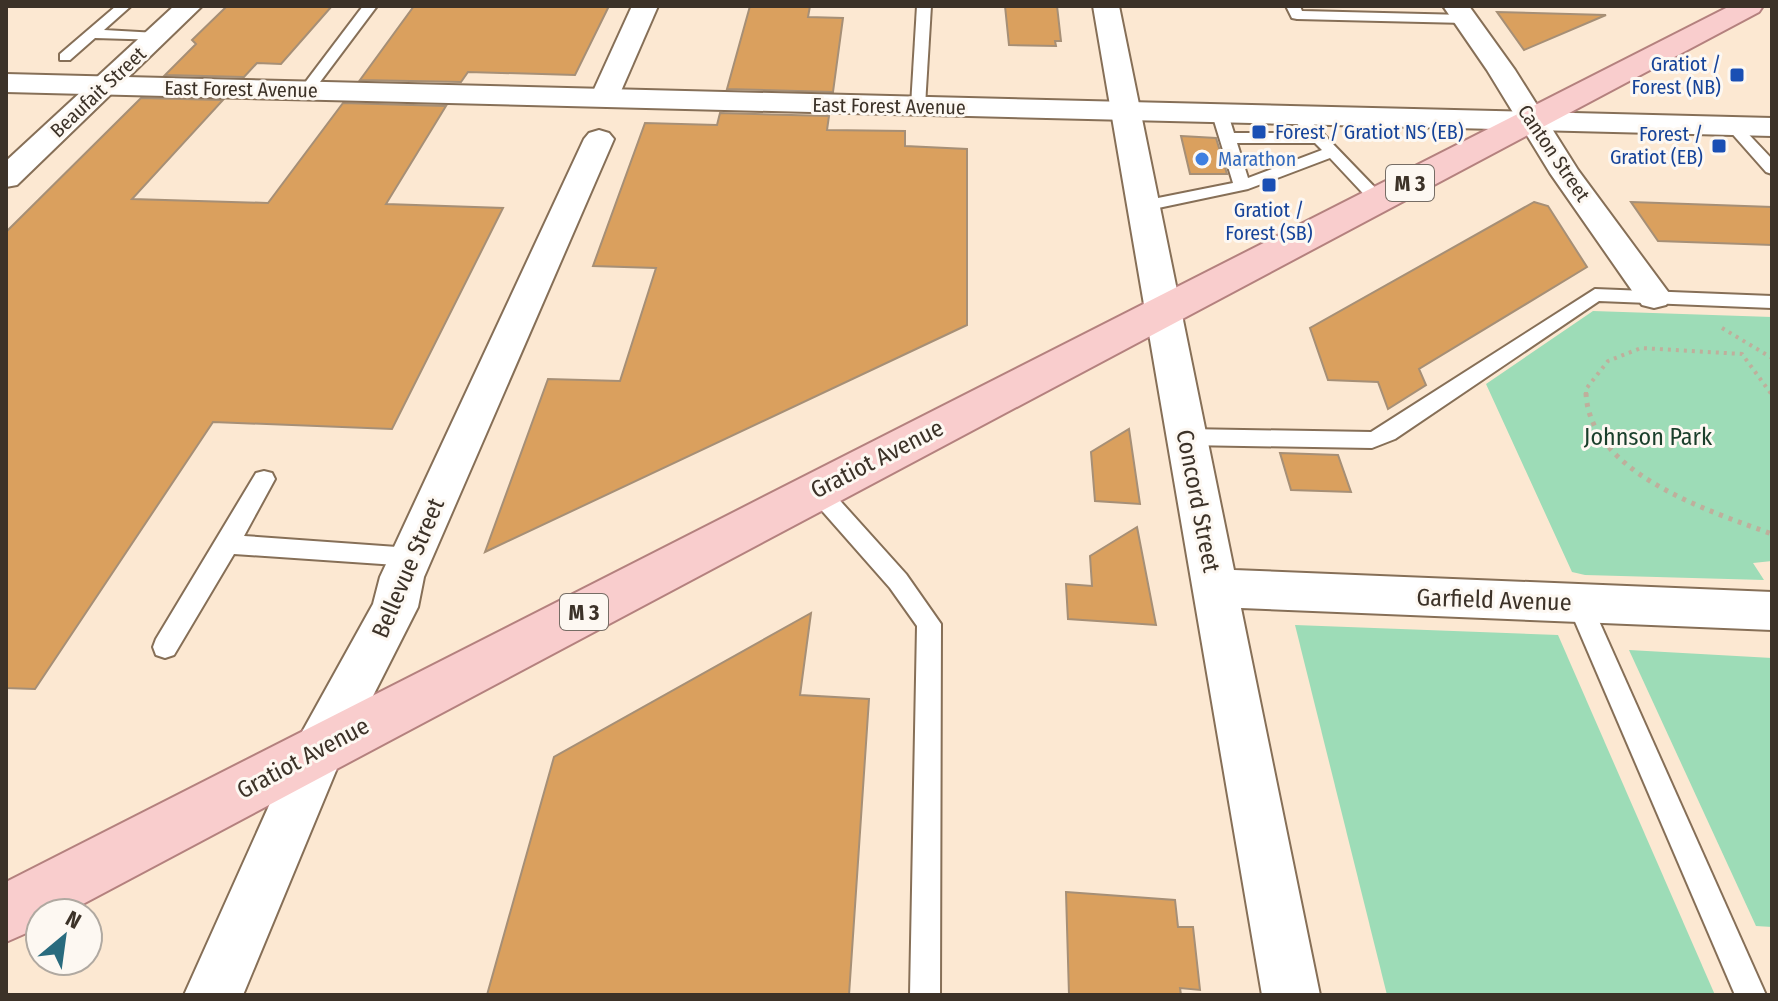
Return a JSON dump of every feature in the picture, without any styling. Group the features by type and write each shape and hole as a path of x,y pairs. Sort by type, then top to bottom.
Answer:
{"main road":[{"name":"Gratiot Avenue","path":"6,913 1750,6"},
{"name":"East Forest Avenue","path":"6,83 306,91 601,119 918,106 1125,112 1224,126 1298,116 1772,127"}],"street":[{"name":"Beaufait Street","path":"6,178 189,6"},
{"name":"Bellevue Street","path":"213,995 320,749 395,607 402,577 601,119 645,6"},
{"name":"Concord Street","path":"1106,6 1291,995"},
{"name":"Canton Street","path":"1461,12 1501,70 1531,122 1654,297"},
{"name":"Garfield Avenue","path":"1215,588 1772,611"}],"lane":[{"path":"65,57 124,6"},
{"path":"306,91 370,6"},
{"path":"918,106 924,6"},
{"path":"1293,6 1297,15 1461,12"},
{"path":"91,34 157,37"},
{"path":"1298,116 1379,200"},
{"path":"1242,186 1224,126 1320,138"},
{"path":"1733,126 1772,169"},
{"path":"1144,206 1242,186 1332,152"},
{"path":"1186,437 1372,440 1388,434 1595,295 1772,302"},
{"path":"165,647 264,479"},
{"path":"817,490 898,581 929,624 925,995"},
{"path":"228,544 411,557"},
{"path":"1579,603 1751,995"}],"path":[{"path":"1719,326 1772,358"},
{"path":"1752,348 1742,354 1641,348 1608,361 1586,389 1587,414 1609,448 1649,481 1717,514 1772,534"},
{"path":"1742,354 1772,395"}],"green space":[{"name":"Johnson Park","path":"1593,311 1772,317 1772,561 1753,563 1764,580 1585,575 1572,572 1486,384"},
{"path":"1295,625 1558,635 1715,995 1387,995"},
{"path":"1629,650 1772,658 1772,927 1756,926"}],"building":[{"path":"227,6 332,6 281,64 257,63 244,77 165,75 196,44 192,40"},
{"path":"414,6 609,6 575,75 468,72 461,82 360,80"},
{"path":"750,6 810,6 808,17 843,18 833,92 727,89"},
{"path":"1005,6 1057,6 1061,41 1055,41 1056,46 1009,45"},
{"path":"1497,12 1606,15 1524,50"},
{"path":"141,98 223,100 132,199 268,203 343,103 446,106 386,204 503,208 392,429 213,422 35,689 6,688 6,232"},
{"path":"720,113 829,116 827,130 905,131 905,146 967,149 967,325 485,552 548,379 620,381 656,268 593,266 645,123 717,125"},
{"path":"1181,136 1216,138 1227,174 1190,174"},
{"path":"1534,202 1548,206 1587,267 1419,369 1426,385 1388,409 1378,382 1328,380 1310,328"},
{"path":"1631,202 1772,207 1772,245 1658,241"},
{"path":"1129,429 1140,504 1095,501 1091,452"},
{"path":"1280,453 1338,455 1351,492 1291,490"},
{"path":"1137,527 1156,625 1068,619 1066,584 1092,586 1090,556"},
{"path":"811,613 800,695 869,699 849,995 487,995 554,757"},
{"path":"1066,892 1175,900 1178,927 1193,927 1200,990 1180,988 1181,995 1069,995"}],"place":[{"name":"Gratiot / Forest (NB)","path":"1737,75"},
{"name":"Forest / Gratiot NS (EB)","path":"1259,132"},
{"name":"Forest / Gratiot (EB)","path":"1719,146"},
{"name":"Marathon","path":"1202,159"},
{"name":"Gratiot / Forest (SB)","path":"1269,185"}]}
